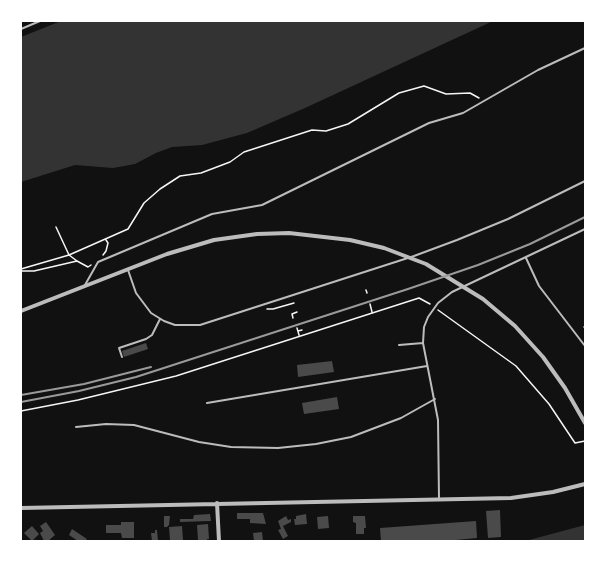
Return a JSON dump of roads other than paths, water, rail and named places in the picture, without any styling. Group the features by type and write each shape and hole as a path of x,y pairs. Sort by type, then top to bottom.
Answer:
{"street":[{"path":"21,311 190,246 234,236 257,234 306,234 384,248 426,264 483,299 515,326 543,357 565,388 585,423"},
{"path":"21,508 529,496 585,484"},
{"path":"217,503 219,541"}],"lane":[{"path":"21,29 40,21"},
{"path":"84,286 98,262 212,214 262,205 429,123 463,113 538,70 585,48"},
{"path":"127,269 140,301 151,313 174,325 190,326 230,316 457,240 508,219 585,181"},
{"path":"439,499 438,420 423,343 424,327 428,317 434,307 452,292 585,229"},
{"path":"526,258 539,286 585,346"},
{"path":"122,357 119,348 146,339 152,335 160,319"},
{"path":"399,345 423,343"},
{"path":"207,403 428,366"},
{"path":"76,427 106,424 134,426 215,445 231,447 278,448 316,444 351,437 401,418 435,399"}],"railway":[{"path":"21,402 79,391 136,377 408,289 478,265 530,244 585,217"},
{"path":"21,395 84,384 151,367"}]}
